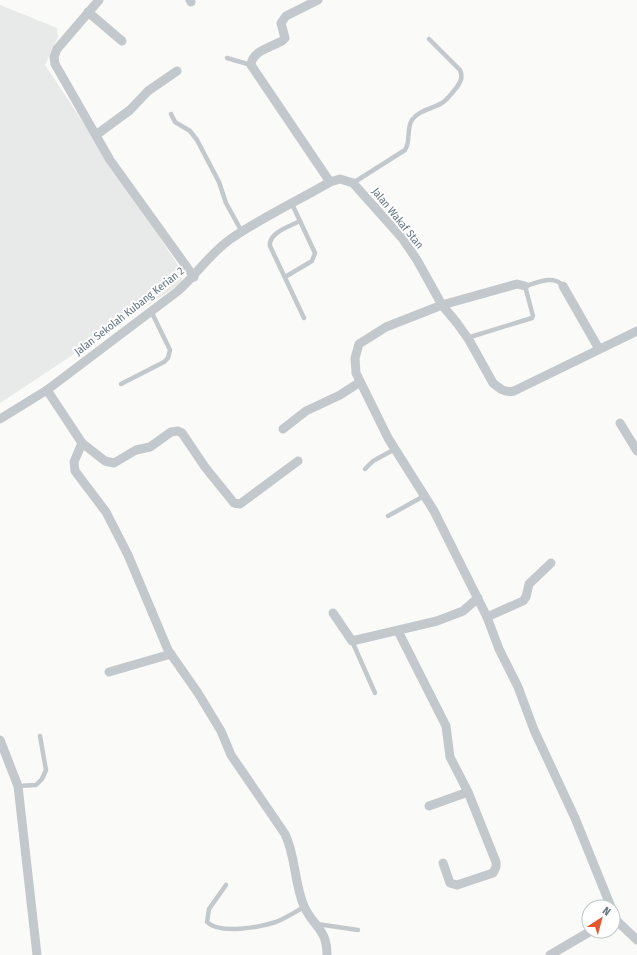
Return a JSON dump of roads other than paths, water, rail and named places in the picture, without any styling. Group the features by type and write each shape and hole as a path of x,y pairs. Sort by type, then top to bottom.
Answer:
{"street":[{"path":"99,0 57,49 54,57 57,69 110,160 194,277"},
{"path":"318,0 286,16 281,23 285,38 257,54 252,59 251,65 330,182 340,179 354,183"},
{"path":"88,12 122,40"},
{"path":"96,135 130,110 148,91 177,71"},
{"name":"Jalan Sekolah Kubang Kerian 2","path":"0,419 46,390 151,311 194,277 216,251 242,232 330,182"},
{"name":"Jalan Wakaf Stan","path":"354,183 402,238 417,260 442,305 467,338 493,383 507,392 514,391 637,331"},
{"path":"525,286 517,284 442,305 386,327 359,344 355,358 356,373 395,449 434,511 478,598 499,649 518,687 534,730 575,818 608,899"},
{"path":"563,286 599,349"},
{"path":"283,428 306,411 340,395 360,382"},
{"path":"46,390 82,443 105,461 114,463 136,450 150,447 171,432 178,431 182,433 204,467 234,504 240,504 298,461"},
{"path":"620,424 637,451"},
{"path":"82,443 74,462 75,471 106,512 128,555 171,654 198,693 221,731 231,755 285,834 290,844 304,907 326,939 327,955"},
{"path":"487,617 523,601 529,584 551,563"},
{"path":"333,614 352,641 437,621 463,611 478,598"},
{"path":"398,631 446,726 450,756 468,792 496,867 493,873 457,885 450,883 442,863"},
{"path":"109,672 171,654"},
{"path":"0,740 18,786 37,955"},
{"path":"428,806 468,792"},
{"path":"621,925 637,940"},
{"path":"550,955 581,937"}],"lane":[{"path":"354,183 405,150 409,144 410,126 412,121 422,112 448,99 461,81 462,75 460,70 429,39"},
{"path":"227,58 251,65"},
{"path":"171,114 175,122 190,131 197,140 219,182 226,203 242,232"},
{"path":"285,277 312,261 315,253 292,204"},
{"path":"300,221 272,236 269,241 304,318"},
{"path":"467,338 532,318 533,316 525,286 552,279 560,282 563,286"},
{"path":"121,384 164,362 168,358 170,350 151,311"},
{"path":"365,469 373,461 395,449"},
{"path":"388,516 424,496"},
{"path":"352,641 375,693"},
{"path":"18,786 36,785 45,774 46,770 40,736"},
{"path":"226,885 209,909 207,922 212,928 241,929 276,922 304,907"},
{"path":"317,924 358,930"}]}
